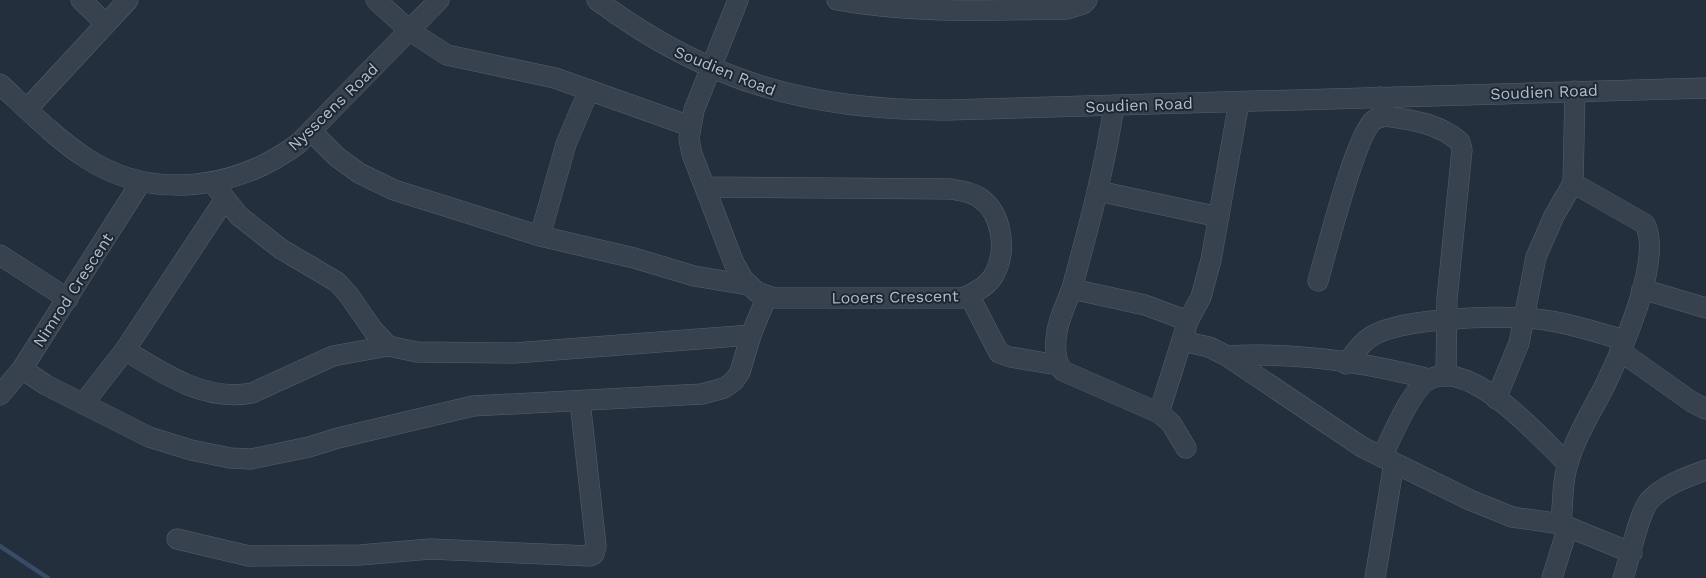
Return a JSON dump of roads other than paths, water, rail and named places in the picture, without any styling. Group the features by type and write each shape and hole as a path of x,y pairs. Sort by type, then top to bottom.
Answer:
{"street":[{"path":"81,0 106,24"},
{"path":"26,109 128,0"},
{"path":"376,0 410,31 447,55 555,78 690,126"},
{"name":"Nysscens Road","path":"0,84 56,136 87,159 114,173 141,182 182,185 212,182 243,175 280,157 311,131 439,0"},
{"name":"Soudien Road","path":"596,0 626,22 668,48 711,69 788,95 856,107 911,110 1239,102 1383,106 1575,91 1706,88"},
{"name":"Looers Crescent","path":"706,188 951,189 971,193 982,199 994,213 1002,244 995,274 985,285 962,298 767,296 748,285 734,263 692,154 689,139 690,126 738,0"},
{"path":"836,0 880,8 946,11 1067,9 1083,4 1088,0"},
{"path":"540,236 566,144 588,90"},
{"path":"1496,399 1520,343 1536,257 1554,216 1574,183 1575,91"},
{"path":"1159,413 1188,321 1201,297 1219,217 1239,102"},
{"path":"1114,106 1106,160 1072,289 1061,312 1057,330 1055,341 1058,365 1063,371 1159,413 1171,423 1186,448"},
{"path":"1318,281 1356,154 1370,125 1383,106 1415,120 1440,128 1460,142 1461,167 1447,299 1447,320 1438,378 1413,396 1388,460 1375,578"},
{"path":"311,131 337,157 359,173 394,190 540,236 634,258 694,276 748,285"},
{"name":"Nimrod Crescent","path":"0,395 22,369 141,182"},
{"path":"212,182 238,216 281,249 336,282 348,294 373,330 388,346"},
{"path":"1552,578 1565,526 1568,464 1579,432 1608,379 1622,346 1650,263 1651,245 1645,224 1574,183"},
{"path":"1098,191 1219,217"},
{"path":"83,404 125,350 225,198"},
{"path":"0,255 68,299"},
{"path":"1072,289 1145,305 1188,321"},
{"path":"1642,289 1706,308"},
{"path":"969,295 999,353 1010,358 1058,365"},
{"path":"22,369 46,385 150,437 191,450 230,458 251,458 309,447 338,438 473,406 702,394 724,388 734,381 740,372 751,335 767,296"},
{"path":"1346,364 1370,337 1397,327 1447,320 1524,318 1589,330 1622,346 1692,402 1706,409"},
{"path":"125,350 169,378 186,385 241,396 252,394 333,356 388,346 417,352 514,352 751,335"},
{"path":"1182,340 1209,347 1227,356 1362,446 1498,514 1565,526 1632,553"},
{"path":"1227,356 1271,354 1394,370 1438,378 1463,379 1482,387 1568,464"},
{"path":"177,539 249,556 344,555 430,549 590,556 594,554 596,546 580,400"},
{"path":"1623,578 1643,513 1649,502 1664,488 1706,470"}],"waterway":[{"path":"0,546 48,578"}]}
